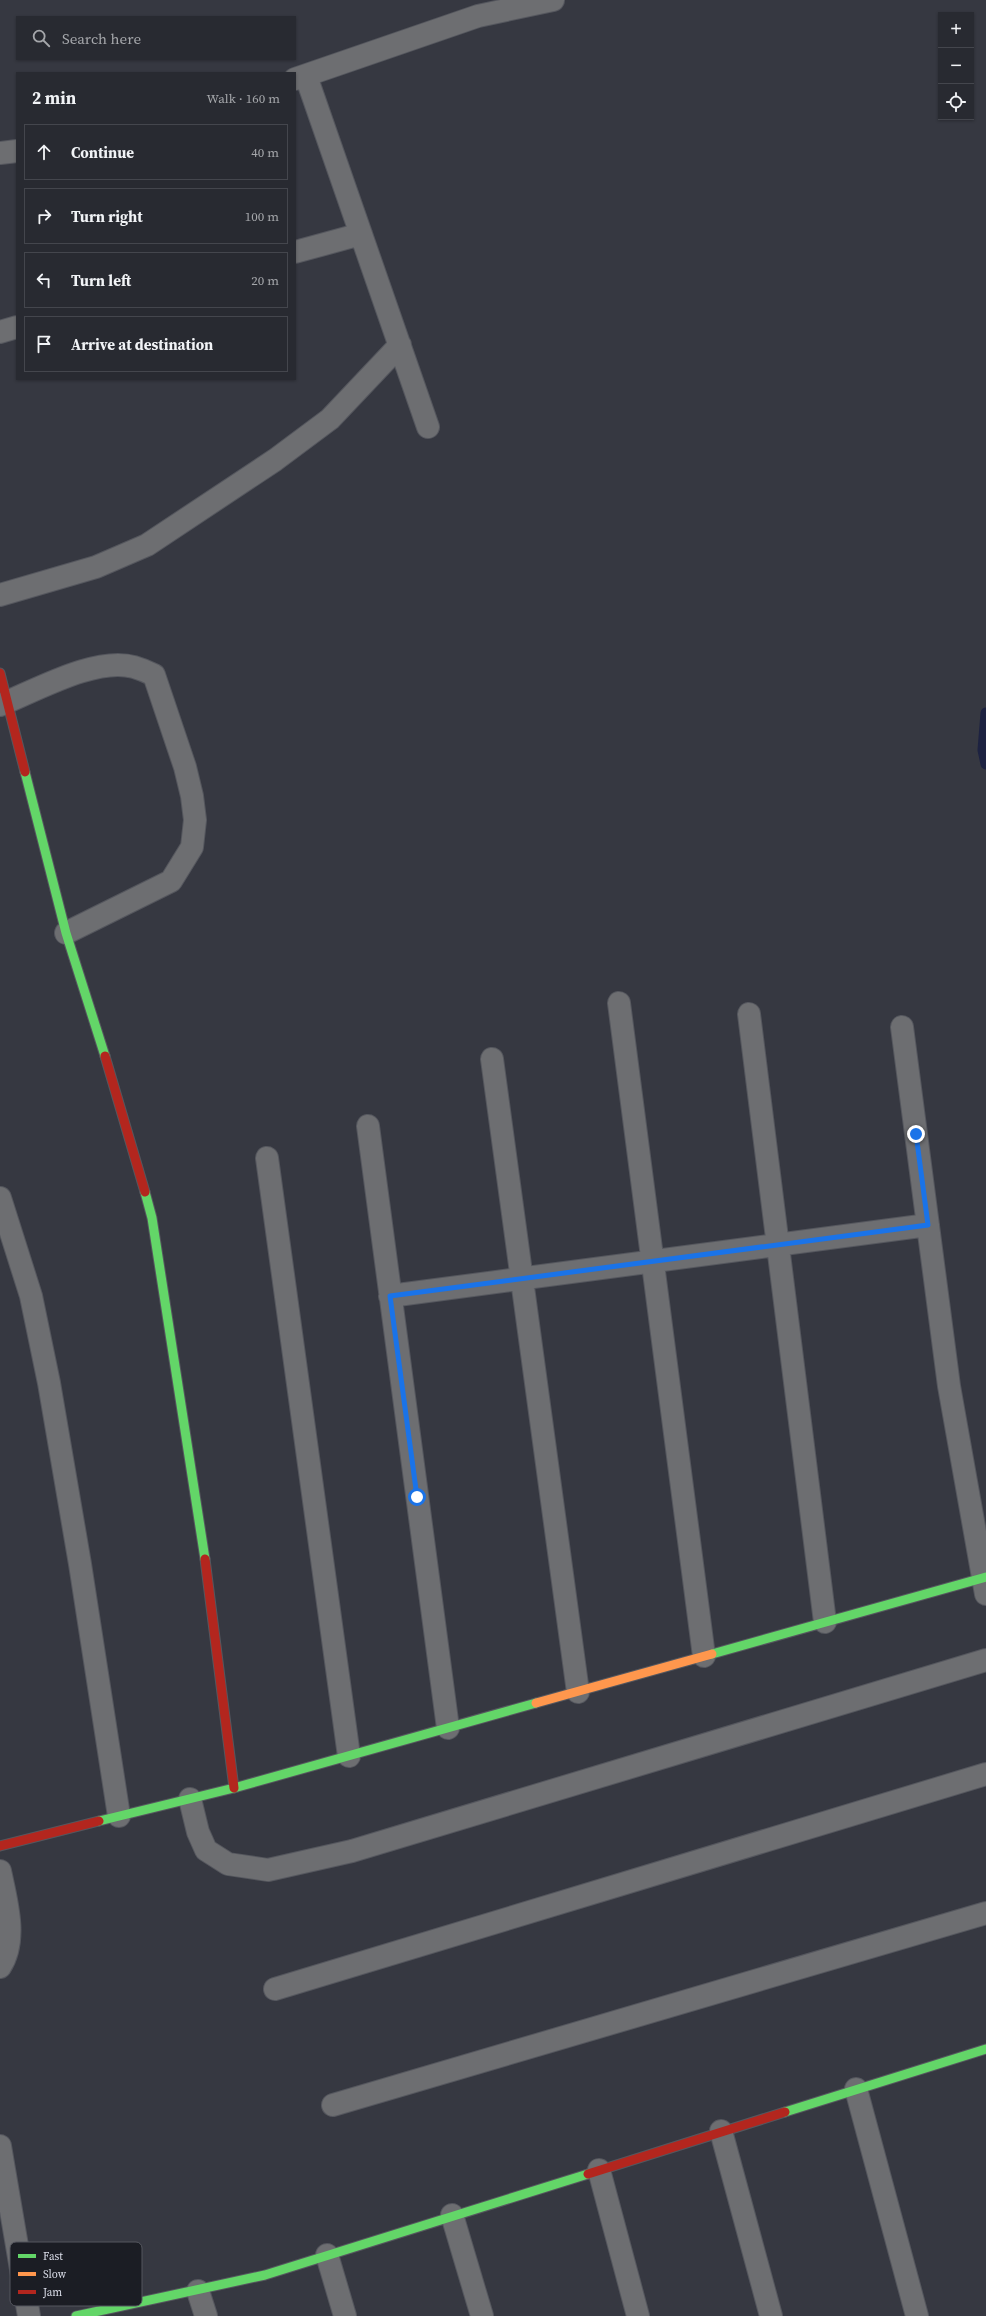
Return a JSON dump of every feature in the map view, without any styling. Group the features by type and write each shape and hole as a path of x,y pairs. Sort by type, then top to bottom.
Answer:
{"street":[{"path":"428,427 361,234 301,77 478,16 553,0"},
{"path":"0,153 16,151"},
{"path":"296,252 361,234"},
{"path":"0,332 16,327"},
{"path":"0,596 96,567 147,546 275,460 330,419 400,345"},
{"path":"3,704 66,676 101,666 133,666 154,675 185,767 192,796 194,826 192,847 170,881 66,933"},
{"path":"0,673 3,704 66,933 126,1122 152,1218 199,1514 234,1788"},
{"path":"619,1003 704,1656"},
{"path":"750,1014 825,1622"},
{"path":"0,1846 234,1788 825,1622 985,1583 949,1386 902,1027"},
{"path":"492,1059 578,1692"},
{"path":"368,1126 448,1728"},
{"path":"267,1158 349,1756"},
{"path":"0,1198 31,1296 49,1383 80,1564 119,1816"},
{"path":"390,1296 653,1260 928,1225"},
{"path":"190,1799 198,1832 206,1850 228,1864 268,1870 352,1851 986,1660"},
{"path":"275,1990 986,1774"},
{"path":"0,1871 9,1917 9,1944 0,1967"},
{"path":"333,2105 986,1913"},
{"path":"142,2302 266,2275 452,2215 986,2049"},
{"path":"856,2089 917,2316"},
{"path":"721,2131 770,2316"},
{"path":"0,2146 17,2242"},
{"path":"600,2170 638,2316"},
{"path":"452,2215 482,2316"},
{"path":"327,2255 345,2316"},
{"path":"198,2291 206,2316"},
{"path":"28,2306 30,2316"},
{"path":"76,2316 125,2306"}],"waterway":[{"path":"986,713 983,750 986,764"}],"traffic: fast":[{"path":"25,772 66,933 105,1056"},
{"path":"145,1192 152,1218 205,1559"},
{"path":"712,1654 986,1577"},
{"path":"99,1821 234,1788 536,1703"},
{"path":"785,2112 986,2049"},
{"path":"142,2302 265,2275 588,2174"},
{"path":"76,2316 122,2306"}],"traffic: slow":[{"path":"536,1703 712,1654"}],"traffic: jam":[{"path":"0,673 25,772"},
{"path":"105,1056 145,1192"},
{"path":"205,1559 234,1788"},
{"path":"0,1846 99,1821"},
{"path":"588,2174 785,2112"}],"route":[{"path":"417,1497 390,1296 653,1260 928,1225 916,1134"}]}
